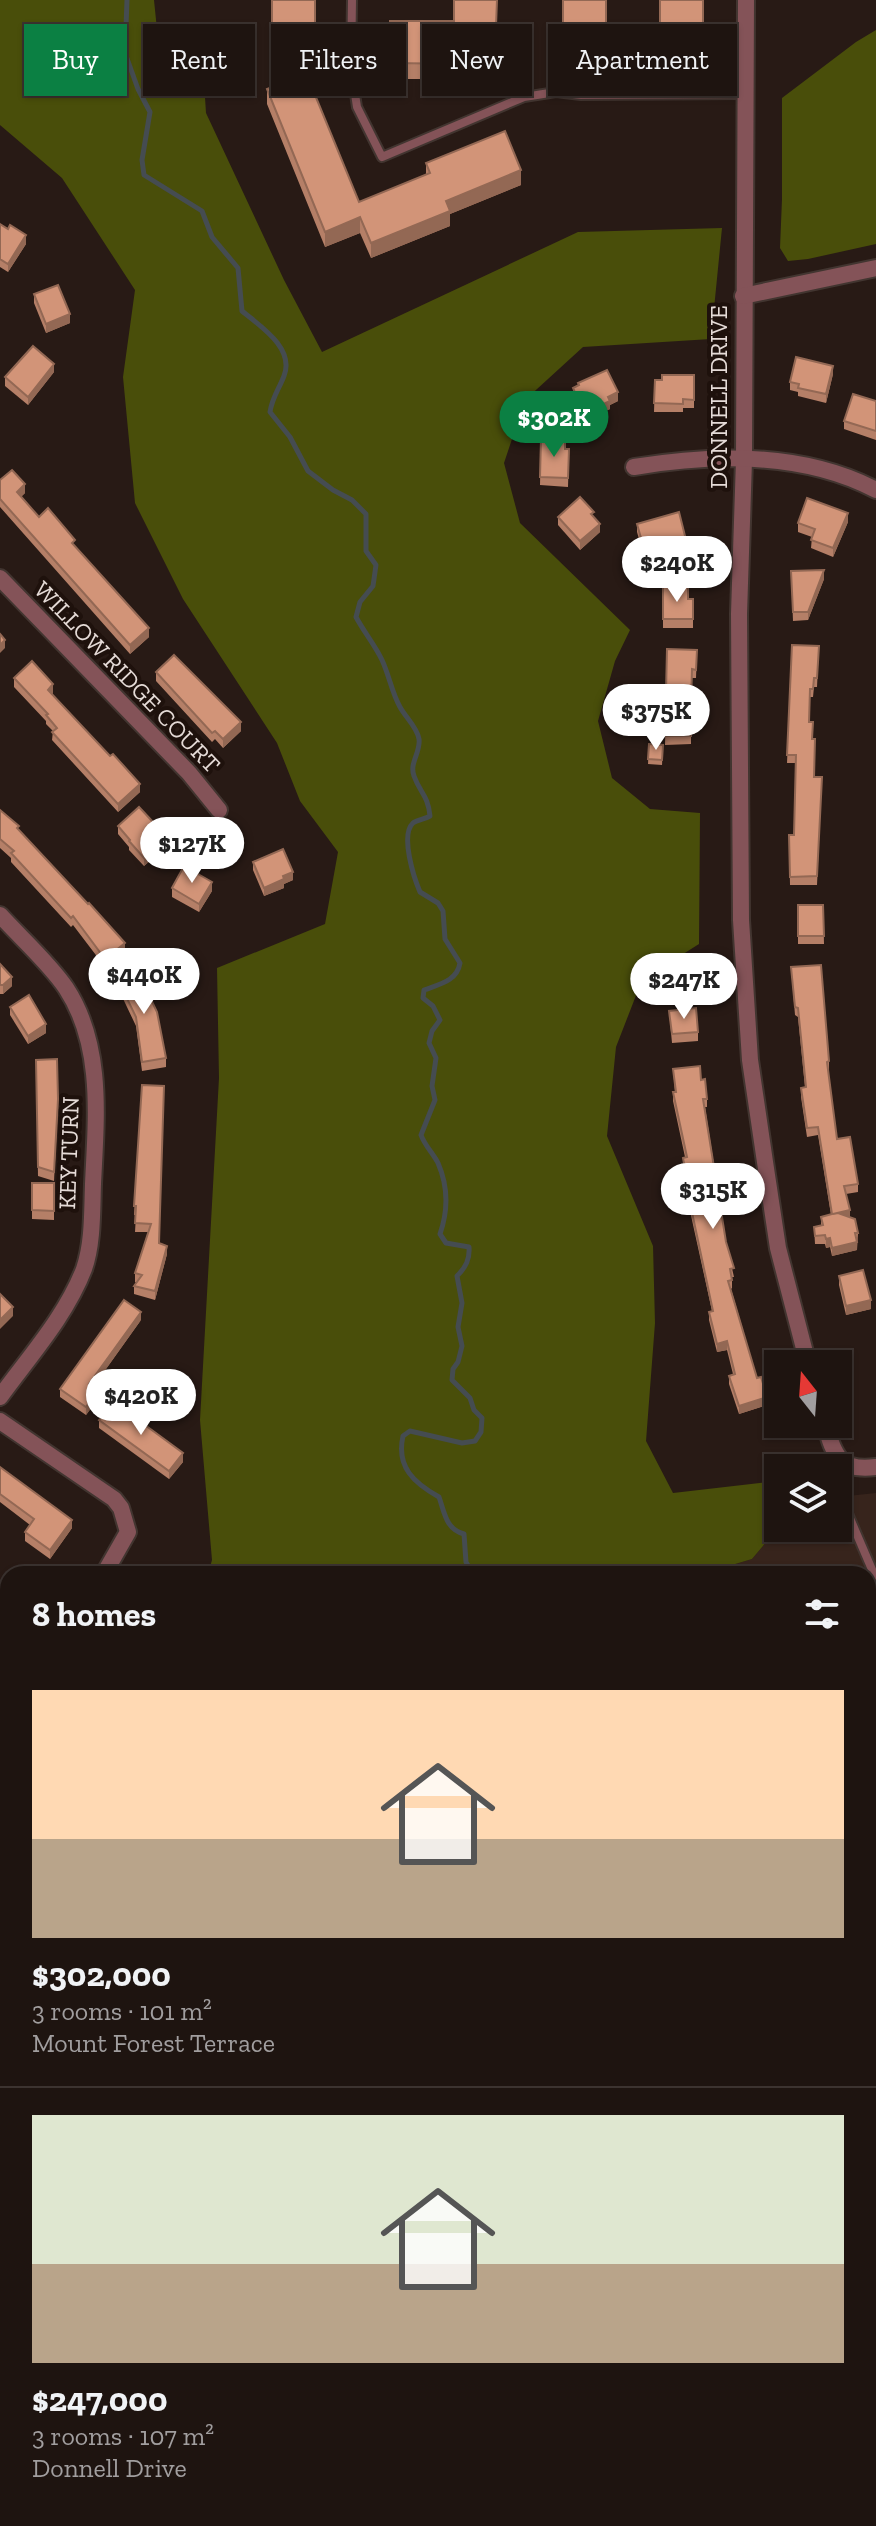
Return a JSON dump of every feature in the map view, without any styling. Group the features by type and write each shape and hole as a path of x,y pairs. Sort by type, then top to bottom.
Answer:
{"street":[{"name":"DONNELL DRIVE","path":"746,0 744,460 739,614 741,904 750,1060 778,1248 804,1350"},
{"path":"743,296 876,268"},
{"path":"634,467 685,460 744,460 808,466 876,490"},
{"name":"WILLOW RIDGE COURT","path":"0,578 189,773 219,810"},
{"name":"KEY TURN","path":"0,915 65,987 76,1007 89,1042 96,1104 92,1215 85,1267 61,1314 0,1397"},
{"path":"0,1421 114,1499 128,1532 109,1566"},
{"path":"852,1467 876,1467"}],"lane":[{"path":"352,0 351,68 357,107 382,157 524,97 556,92 581,95 745,94"},
{"path":"852,1523 870,1566"}],"shaded area":[{"path":"876,1493 876,1566 729,1566 752,1559 766,1542 852,1542 852,1496"}],"green space":[{"path":"0,0 154,0 156,24 143,24 143,96 205,96 206,113 284,280 322,352 578,232 722,228 711,339 583,347 525,400 504,463 520,523 630,630 615,661 598,721 612,778 650,809 700,813 699,944 642,980 616,1047 607,1136 653,1246 655,1323 646,1441 673,1493 764,1483 766,1542 752,1559 729,1566 210,1566 200,1420 219,1078 217,968 325,924 338,852 300,801 277,743 183,599 135,503 123,377 135,290 62,178 0,125"},
{"path":"876,30 876,244 788,261 780,248 782,98"}],"building":[{"path":"272,0 315,0 315,24 272,24"},
{"path":"454,0 497,0 496,24 422,24 422,63 406,63 406,24 390,24 390,21 454,21"},
{"path":"563,0 606,0 606,24 563,24"},
{"path":"660,0 703,0 703,24 660,24"},
{"path":"271,87 271,96 315,96 359,202 430,173 426,163 505,131 521,170 446,201 450,211 371,243 360,217 325,232 267,89"},
{"path":"0,224 8,229 10,225 26,235 8,264 0,259"},
{"path":"58,285 70,314 46,324 34,294"},
{"path":"33,346 54,364 28,397 5,377"},
{"path":"796,357 833,366 826,394 798,388 799,384 790,382"},
{"path":"607,370 618,392 608,397 610,401 584,413 573,388"},
{"path":"662,375 694,375 694,400 683,399 683,404 654,403 655,380 662,380"},
{"path":"853,394 876,401 876,431 844,421"},
{"path":"541,439 565,440 565,449 569,449 568,478 540,477"},
{"path":"12,470 25,484 17,492 39,517 48,508 75,540 72,543 149,628 130,645 0,499 0,480"},
{"path":"580,497 600,524 580,541 558,517"},
{"path":"807,498 848,513 833,548 811,540 815,529 798,523"},
{"path":"679,512 686,540 643,545 637,524"},
{"path":"824,570 808,612 793,612 791,571"},
{"path":"663,587 688,587 688,599 693,599 693,619 663,619"},
{"path":"792,645 819,646 817,678 814,678 813,689 810,689 809,722 813,722 812,739 815,739 814,777 822,777 817,876 790,877 789,835 794,835 796,755 787,755"},
{"path":"667,649 697,650 696,670 692,669 691,705 695,705 695,725 691,725 691,736 665,736"},
{"path":"174,655 241,722 223,739 215,731 212,733 156,672"},
{"path":"32,661 53,684 48,690 140,784 118,804 52,732 57,728 48,714 14,678"},
{"path":"649,744 663,745 662,760 648,759"},
{"path":"139,807 167,837 144,858 118,826"},
{"path":"0,810 19,826 17,828 125,943 105,959 73,916 71,918 0,839"},
{"path":"283,849 293,872 264,888 253,862"},
{"path":"184,866 212,882 199,904 172,888"},
{"path":"798,905 823,905 824,936 798,936"},
{"path":"0,964 12,977 3,985 0,985"},
{"path":"821,965 827,1062 837,1139 850,1137 858,1184 844,1186 850,1210 833,1214 855,1219 857,1242 832,1248 830,1238 815,1236 814,1227 823,1225 821,1217 832,1214 818,1127 807,1128 801,1088 806,1087 791,967"},
{"path":"136,968 157,1012 166,1058 142,1062 136,1017 117,978"},
{"path":"29,995 46,1024 28,1036 10,1007"},
{"path":"696,1008 698,1032 672,1034 669,1011"},
{"path":"57,1059 54,1172 38,1167 36,1060"},
{"path":"700,1066 701,1080 705,1079 707,1099 703,1099 726,1242 734,1268 730,1269 732,1280 728,1281 757,1378 761,1377 764,1387 764,1398 739,1406 729,1376 735,1374 727,1341 717,1344 709,1312 713,1311 690,1203 683,1158 687,1157 673,1092 676,1092 673,1069"},
{"path":"142,1085 164,1086 159,1243 167,1246 155,1291 134,1286 142,1275 135,1273 151,1224 135,1223"},
{"path":"32,1183 54,1183 54,1211 32,1210"},
{"path":"863,1270 871,1300 846,1306 839,1276"},
{"path":"0,1294 13,1307 0,1320"},
{"path":"124,1300 141,1312 89,1384 98,1390 86,1407 60,1389"},
{"path":"115,1403 183,1453 169,1471 99,1420"},
{"path":"0,1467 72,1520 50,1550 25,1532 34,1519 0,1494"}],"waterway":[{"path":"127,0 125,53 150,112 142,160 144,175 202,211 212,237 238,268 242,311 274,339 285,356 284,376 270,412 290,437 308,471 352,500 366,514 366,551 376,565 373,586 360,602 356,617 379,654 397,702 419,739 413,771 428,803 430,816 413,823 409,829 409,857 420,892 438,903 443,911 445,939 460,963 452,978 424,990 423,998 433,1006 440,1020 432,1031 429,1043 436,1058 432,1086 435,1100 421,1135 438,1163 444,1181 446,1207 440,1234 446,1243 469,1247 467,1263 457,1276 462,1303 458,1327 462,1346 452,1380 470,1398 474,1410 482,1418 481,1432 475,1441 462,1443 410,1431 403,1436 402,1457 415,1480 439,1497 450,1525 464,1534 468,1566"}]}
